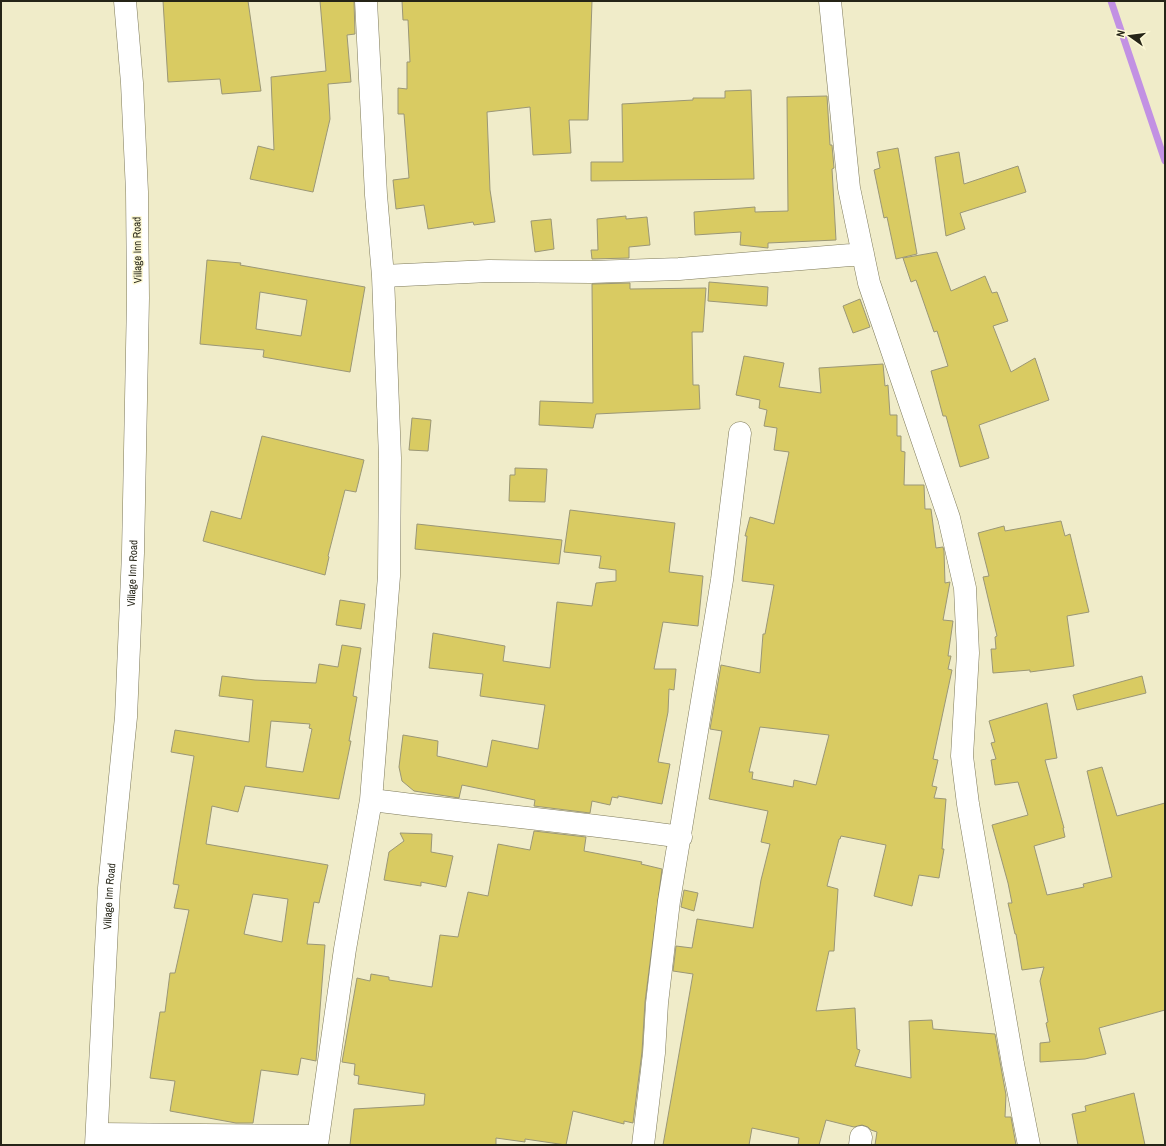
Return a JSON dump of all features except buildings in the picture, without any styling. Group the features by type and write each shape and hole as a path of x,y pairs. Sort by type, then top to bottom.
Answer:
{"street":[{"name":"Village Inn Road","path":"96,1139 109,888 126,717 133,553 138,298 132,83 125,1"},
{"path":"96,1139 317,1141 346,949 371,800 389,576 390,458 383,276 376,195 366,1"},
{"path":"830,1 849,188 869,283 949,518 960,563 967,613 968,653 962,756 968,804 1011,1056 1029,1145"},
{"path":"383,276 497,271 591,272 679,269 863,254"},
{"path":"642,1145 654,1053 669,901 681,837 722,580 740,433"},
{"path":"371,800 461,812 586,823 681,837"}],"waterway":[{"path":"1111,1 1165,161"}]}
